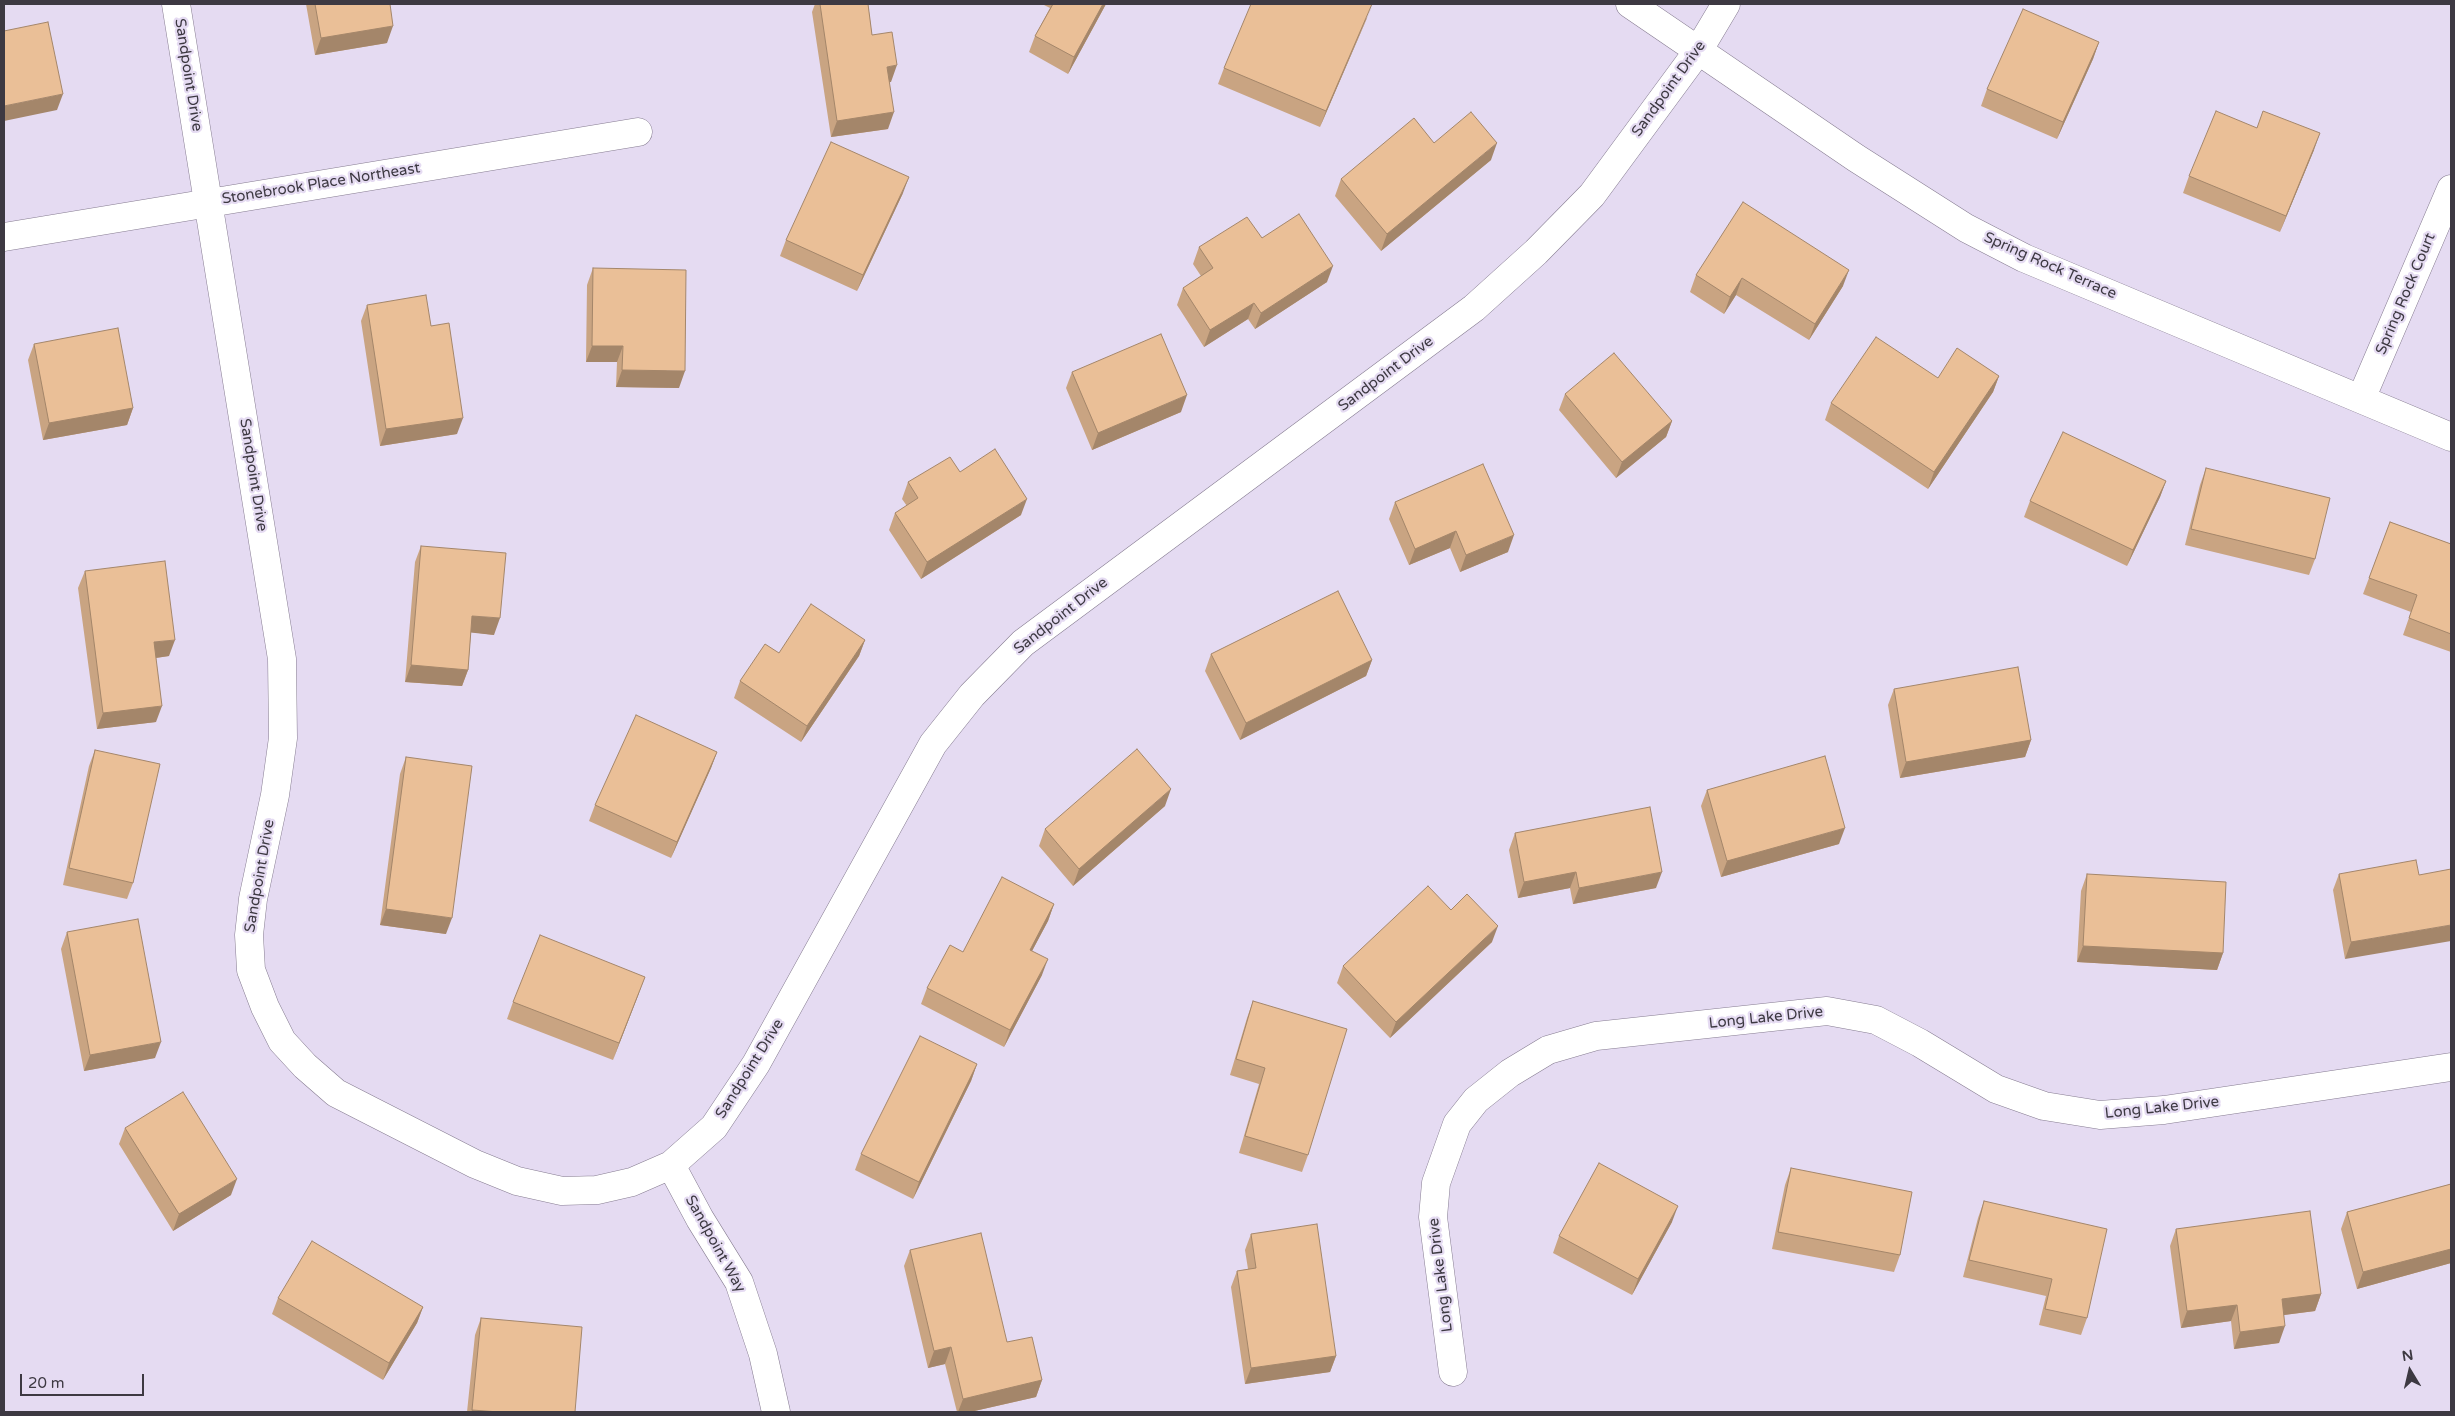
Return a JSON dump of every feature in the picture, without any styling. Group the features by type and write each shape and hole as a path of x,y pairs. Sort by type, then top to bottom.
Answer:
{"street":[{"name":"Sandpoint Drive","path":"176,4 282,659 283,738 275,795 253,899 249,936 251,970 265,1007 282,1041 305,1066 336,1093 475,1164 517,1181 562,1191 597,1190 632,1182 671,1165 714,1127 738,1093 928,753 972,695 1023,643 1474,308 1536,252 1592,195 1698,51 1726,4"},
{"name":"Spring Rock Terrace","path":"1630,4 1856,158 1966,228 2024,258 2451,437"},
{"name":"Stonebrook Place Northeast","path":"4,237 638,132"},
{"name":"Spring Rock Court","path":"2361,399 2451,189"},
{"name":"Long Lake Drive","path":"1453,1372 1433,1217 1436,1182 1457,1124 1476,1100 1510,1073 1548,1050 1596,1036 1827,1011 1876,1020 1920,1042 1996,1089 2044,1106 2100,1115 2164,1110 2451,1067"},
{"name":"Sandpoint Way","path":"671,1165 700,1219 739,1282 764,1354 776,1412"}],"building":[{"path":"315,4 390,4 393,26 321,38"},
{"path":"820,4 868,4 872,35 892,32 897,65 887,67 894,112 837,121"},
{"path":"1053,4 1103,4 1074,57 1035,36"},
{"path":"1251,4 1372,4 1326,111 1224,68"},
{"path":"2023,9 2099,42 2063,122 1987,89"},
{"path":"48,22 63,94 4,106 4,31"},
{"path":"2216,111 2257,128 2263,111 2320,133 2286,216 2189,176"},
{"path":"1471,112 1497,143 1387,234 1341,179 1414,118 1434,143"},
{"path":"831,142 909,177 863,275 786,240"},
{"path":"1743,202 1849,270 1815,324 1742,278 1730,297 1696,275"},
{"path":"1299,214 1333,266 1261,313 1254,303 1210,330 1183,288 1213,268 1199,247 1247,217 1262,238"},
{"path":"593,268 686,270 685,371 622,370 623,346 592,346"},
{"path":"426,295 431,326 449,323 463,418 386,429 367,305"},
{"path":"118,328 133,408 49,423 34,344"},
{"path":"1161,334 1187,395 1098,433 1072,372"},
{"path":"1876,337 1938,378 1957,348 1999,376 1934,472 1831,403"},
{"path":"1614,353 1672,421 1622,462 1565,394"},
{"path":"2063,432 2166,481 2133,550 2030,501"},
{"path":"995,449 1027,499 927,562 895,513 918,498 908,482 950,457 960,472"},
{"path":"1483,464 1514,535 1466,555 1456,531 1415,549 1395,502"},
{"path":"2206,468 2330,498 2315,559 2191,529"},
{"path":"2390,522 2451,544 2451,634 2409,618 2417,595 2369,578"},
{"path":"421,546 506,553 500,618 472,616 468,670 411,665"},
{"path":"165,561 175,640 154,642 162,706 103,713 85,571"},
{"path":"1338,591 1372,660 1246,723 1211,654"},
{"path":"811,604 865,640 807,726 740,681 765,644 779,653"},
{"path":"2018,667 2031,740 1906,762 1894,689"},
{"path":"636,715 717,752 677,842 595,805"},
{"path":"1137,749 1171,789 1079,869 1045,829"},
{"path":"95,750 160,764 133,883 69,868"},
{"path":"1825,756 1845,828 1727,861 1707,790"},
{"path":"406,757 472,766 452,918 386,909"},
{"path":"1650,807 1662,872 1579,888 1576,872 1524,882 1515,833"},
{"path":"2416,860 2419,875 2451,869 2451,925 2351,942 2339,874"},
{"path":"2087,874 2226,882 2223,953 2083,946"},
{"path":"1002,877 1054,904 1030,950 1048,959 1010,1030 927,988 950,945 963,952"},
{"path":"1428,886 1451,910 1467,894 1498,926 1396,1022 1343,966"},
{"path":"138,919 161,1042 90,1055 67,932"},
{"path":"540,935 645,977 619,1043 513,1002"},
{"path":"1253,1001 1347,1029 1308,1155 1245,1136 1265,1068 1236,1059"},
{"path":"920,1036 977,1064 919,1182 861,1154"},
{"path":"183,1092 237,1179 179,1214 125,1128"},
{"path":"1599,1163 1678,1206 1638,1279 1559,1236"},
{"path":"1791,1168 1912,1192 1900,1255 1778,1232"},
{"path":"2451,1184 2451,1249 2363,1272 2347,1212"},
{"path":"1984,1201 2107,1229 2087,1318 2045,1309 2052,1279 1969,1260"},
{"path":"2310,1211 2321,1294 2282,1299 2285,1326 2240,1332 2237,1305 2187,1311 2176,1229"},
{"path":"1317,1224 1336,1356 1251,1368 1237,1271 1256,1268 1251,1234"},
{"path":"981,1233 1007,1342 1032,1337 1042,1380 963,1399 951,1347 934,1351 910,1250"},
{"path":"312,1241 423,1307 389,1363 278,1298"},
{"path":"481,1318 582,1327 575,1412 472,1410"}]}
